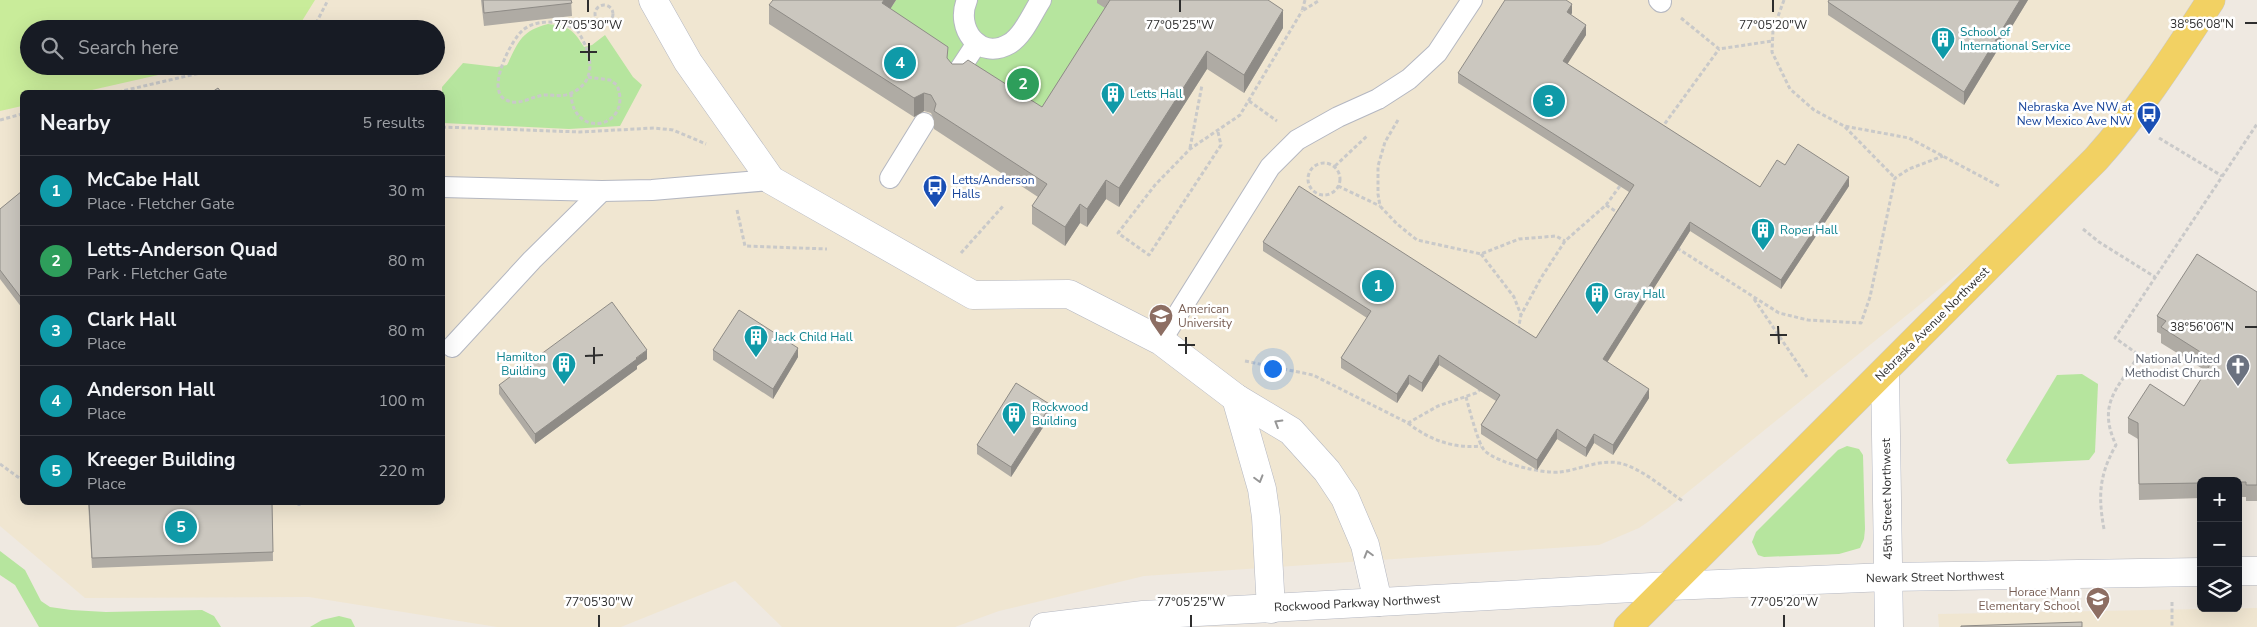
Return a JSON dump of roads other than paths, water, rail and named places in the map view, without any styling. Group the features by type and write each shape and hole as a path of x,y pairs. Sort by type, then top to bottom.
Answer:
{"main road":[{"name":"Nebraska Avenue Northwest","path":"1628,627 2103,151 2165,71 2211,0"}],"street":[{"path":"653,0 688,62 771,180 973,295 1069,294 1160,341 1236,398 1291,431 1327,471 1341,491 1365,545 1378,602"},
{"name":"45th Street Northwest","path":"1885,371 1889,627"},
{"path":"1236,398 1262,489 1265,508 1271,609"},
{"path":"2242,571 2257,571"},
{"name":"Newark Street Northwest","path":"1670,586 1888,577 2197,572"},
{"name":"Rockwood Parkway Northwest","path":"1044,627 1143,615 1670,586"}],"lane":[{"path":"967,0 963,9 962,19 970,37 977,43 987,47 998,48 1009,44 1017,37 1041,0"},
{"path":"1160,341 1270,167 1297,140 1338,117 1378,99 1408,79 1437,53 1472,0"},
{"path":"958,72 977,43"},
{"path":"890,178 924,123"},
{"path":"445,187 602,191 652,190 771,180"},
{"path":"452,347 532,260 602,191"}],"place":[{"name":"School of International Service","path":"1943,60"},
{"name":"Anderson Hall","path":"900,63"},
{"name":"Letts-Anderson Quad","path":"1023,84"},
{"name":"Clark Hall","path":"1549,101"},
{"name":"Letts Hall","path":"1113,115"},
{"name":"Nebraska Ave NW at New Mexico Ave NW","path":"2149,135"},
{"name":"Letts/Anderson Halls","path":"935,208"},
{"name":"Roper Hall","path":"1763,251"},
{"name":"McCabe Hall","path":"1378,286"},
{"name":"Gray Hall","path":"1597,315"},
{"name":"American University","path":"1161,337"},
{"name":"Jack Child Hall","path":"756,358"},
{"name":"Hamilton Building","path":"564,385"},
{"name":"National United Methodist Church","path":"2238,387"},
{"name":"Rockwood Building","path":"1014,435"},
{"name":"Kreeger Building","path":"181,527"},
{"name":"Horace Mann Elementary School","path":"2098,620"}]}
